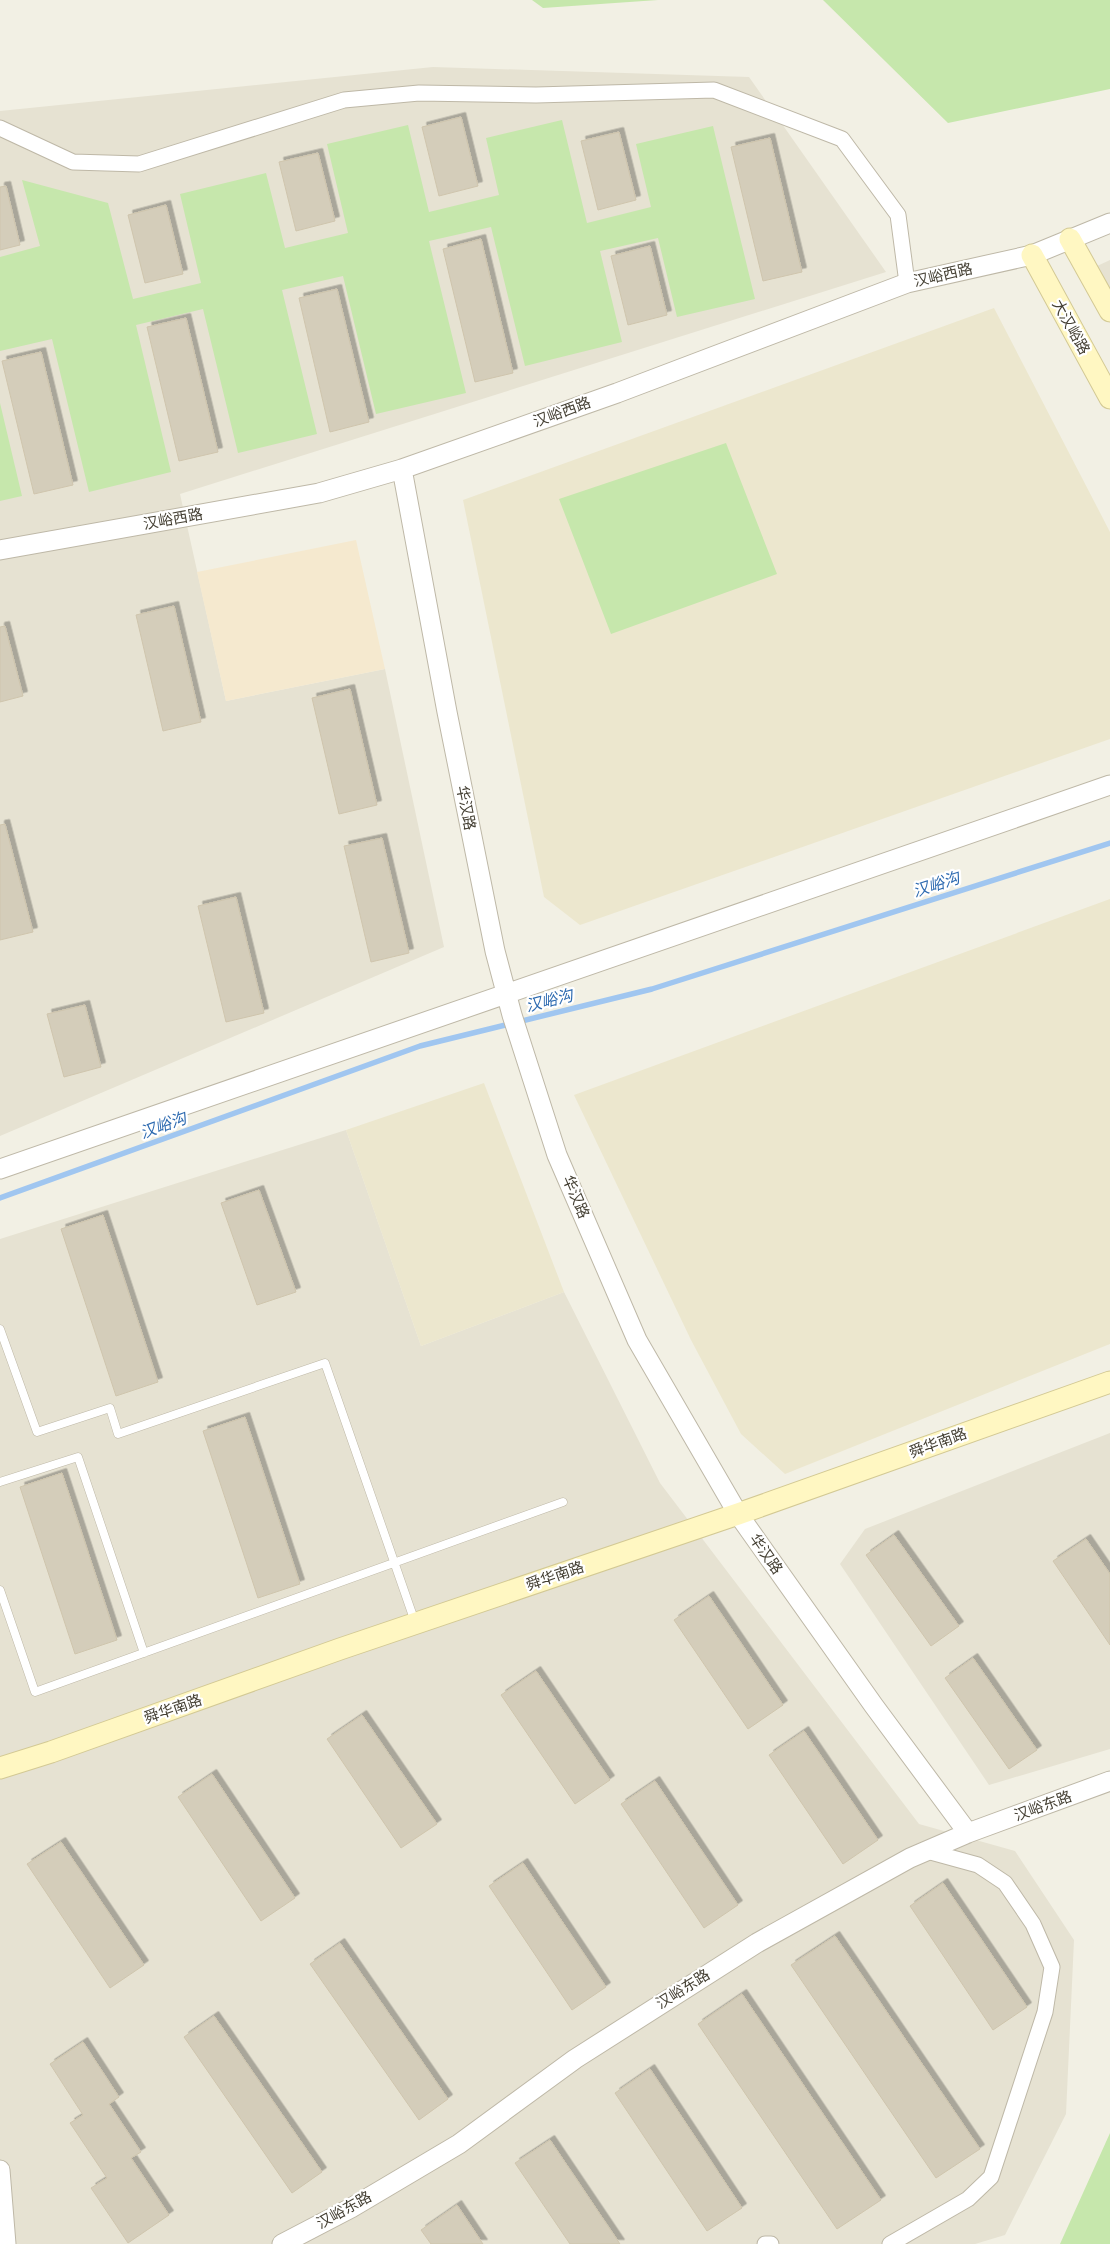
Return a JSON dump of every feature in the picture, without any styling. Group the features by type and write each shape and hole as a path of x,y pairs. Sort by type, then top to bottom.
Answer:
{"main road":[{"path":"1070,239 1110,311"},
{"name":"大汉峪路","path":"1032,255 1110,398"},
{"name":"舜华南路","path":"0,1768 738,1514 1110,1382"}],"street":[{"path":"0,128 73,162 139,164 344,100 419,92 536,95 714,90 842,139 898,215 908,283"},
{"name":"汉峪西路","path":"0,550 319,493 402,469 617,393 908,283 1032,255 1110,223"},
{"name":"华汉路","path":"402,469 447,712 505,994 558,1155 637,1340 738,1514 874,1706 968,1833"},
{"path":"0,1169 1110,785"},
{"name":"汉峪东路","path":"282,2244 351,2208 459,2144 575,2059 758,1943 910,1858 968,1833 1110,1781"},
{"path":"890,2244 968,2199 991,2177 1045,2012 1052,1966 1033,1924 1005,1883 978,1865 927,1851"},
{"path":"0,2170 6,2244"},
{"path":"766,2244 771,2244"}],"lane":[{"path":"0,1329 37,1432 110,1408 118,1434 325,1364 415,1624"},
{"path":"0,1482 78,1457 144,1653"},
{"path":"0,1590 35,1692 563,1502"}],"shaded area":[{"path":"433,67 749,77 886,272 180,494 226,701 385,669 444,947 0,1136 0,111"},
{"path":"1110,260 1110,294 1095,267"},
{"path":"994,308 1110,532 1110,739 580,925 544,897 463,500"},
{"path":"356,540 385,669 226,701 197,572"},
{"path":"1110,899 1110,1344 785,1474 741,1434 691,1340 574,1095"},
{"path":"484,1083 564,1292 421,1346 346,1130"},
{"path":"346,1130 421,1346 564,1292 660,1483 919,1824 1015,1851 1074,1940 1066,2114 1005,2235 975,2244 0,2244 0,1239"},
{"path":"1110,1433 1110,1749 989,1785 840,1564 865,1529"}],"green space":[{"path":"532,0 658,0 543,8"},
{"path":"823,0 1110,0 1110,89 948,123"},
{"path":"562,120 587,223 651,207 636,144 713,126 755,299 677,317 658,238 600,251 622,342 525,366 491,227 429,241 466,393 376,414 343,276 282,290 317,434 238,453 203,309 136,325 171,472 89,492 52,339 0,351 0,257 40,246 22,180 108,203 133,299 201,283 180,194 266,173 285,248 348,233 327,144 408,125 429,212 499,195 486,138"},
{"path":"0,403 22,496 0,501"},
{"path":"726,443 777,574 611,634 559,499"},
{"path":"1110,2133 1110,2244 1060,2244"}],"building":[{"path":"461,117 478,186 439,196 422,127"},
{"path":"619,132 636,200 598,210 581,141"},
{"path":"770,138 802,272 763,281 731,147"},
{"path":"318,153 335,221 296,231 279,162"},
{"path":"6,186 20,245 0,250 0,187"},
{"path":"166,205 183,274 145,283 128,215"},
{"path":"481,239 513,373 475,382 443,249"},
{"path":"650,246 667,315 628,325 611,256"},
{"path":"337,289 369,422 330,432 299,298"},
{"path":"186,318 218,452 179,461 147,327"},
{"path":"41,352 73,485 34,494 2,361"},
{"path":"174,606 201,722 163,731 136,615"},
{"path":"5,626 23,696 0,702 0,627"},
{"path":"350,689 377,805 339,814 312,698"},
{"path":"5,824 33,932 0,940 0,825"},
{"path":"382,838 409,953 371,962 344,846"},
{"path":"236,897 264,1013 226,1022 198,906"},
{"path":"85,1005 101,1067 64,1077 47,1014"},
{"path":"259,1190 296,1292 257,1305 221,1203"},
{"path":"103,1215 158,1382 116,1396 61,1229"},
{"path":"245,1417 300,1584 258,1598 203,1431"},
{"path":"62,1473 117,1640 75,1654 20,1487"},
{"path":"894,1535 959,1626 931,1646 866,1555"},
{"path":"1086,1539 1110,1574 1110,1645 1053,1561"},
{"path":"709,1596 783,1705 748,1729 674,1620"},
{"path":"973,1658 1037,1750 1009,1769 945,1678"},
{"path":"536,1671 610,1780 575,1804 501,1695"},
{"path":"362,1715 437,1824 401,1848 327,1739"},
{"path":"804,1731 878,1840 843,1864 769,1755"},
{"path":"212,1774 295,1898 261,1921 178,1797"},
{"path":"655,1781 738,1905 704,1928 621,1804"},
{"path":"61,1842 144,1965 110,1988 27,1864"},
{"path":"523,1863 606,1987 572,2010 489,1886"},
{"path":"943,1883 1027,2007 993,2030 910,1906"},
{"path":"835,1936 980,2149 936,2178 791,1965"},
{"path":"340,1943 448,2099 419,2120 310,1964"},
{"path":"742,1994 881,2200 837,2229 698,2024"},
{"path":"214,2016 322,2172 292,2193 184,2037"},
{"path":"83,2042 119,2097 109,2104 141,2152 131,2158 169,2215 128,2243 91,2188 107,2178 70,2123 83,2115 50,2064"},
{"path":"650,2069 742,2208 707,2231 615,2093"},
{"path":"550,2140 620,2244 570,2244 515,2163"},
{"path":"457,2205 483,2244 431,2244 421,2230"}],"waterway":[{"name":"汉峪沟","path":"0,1198 420,1046 652,989 1110,843"}]}
